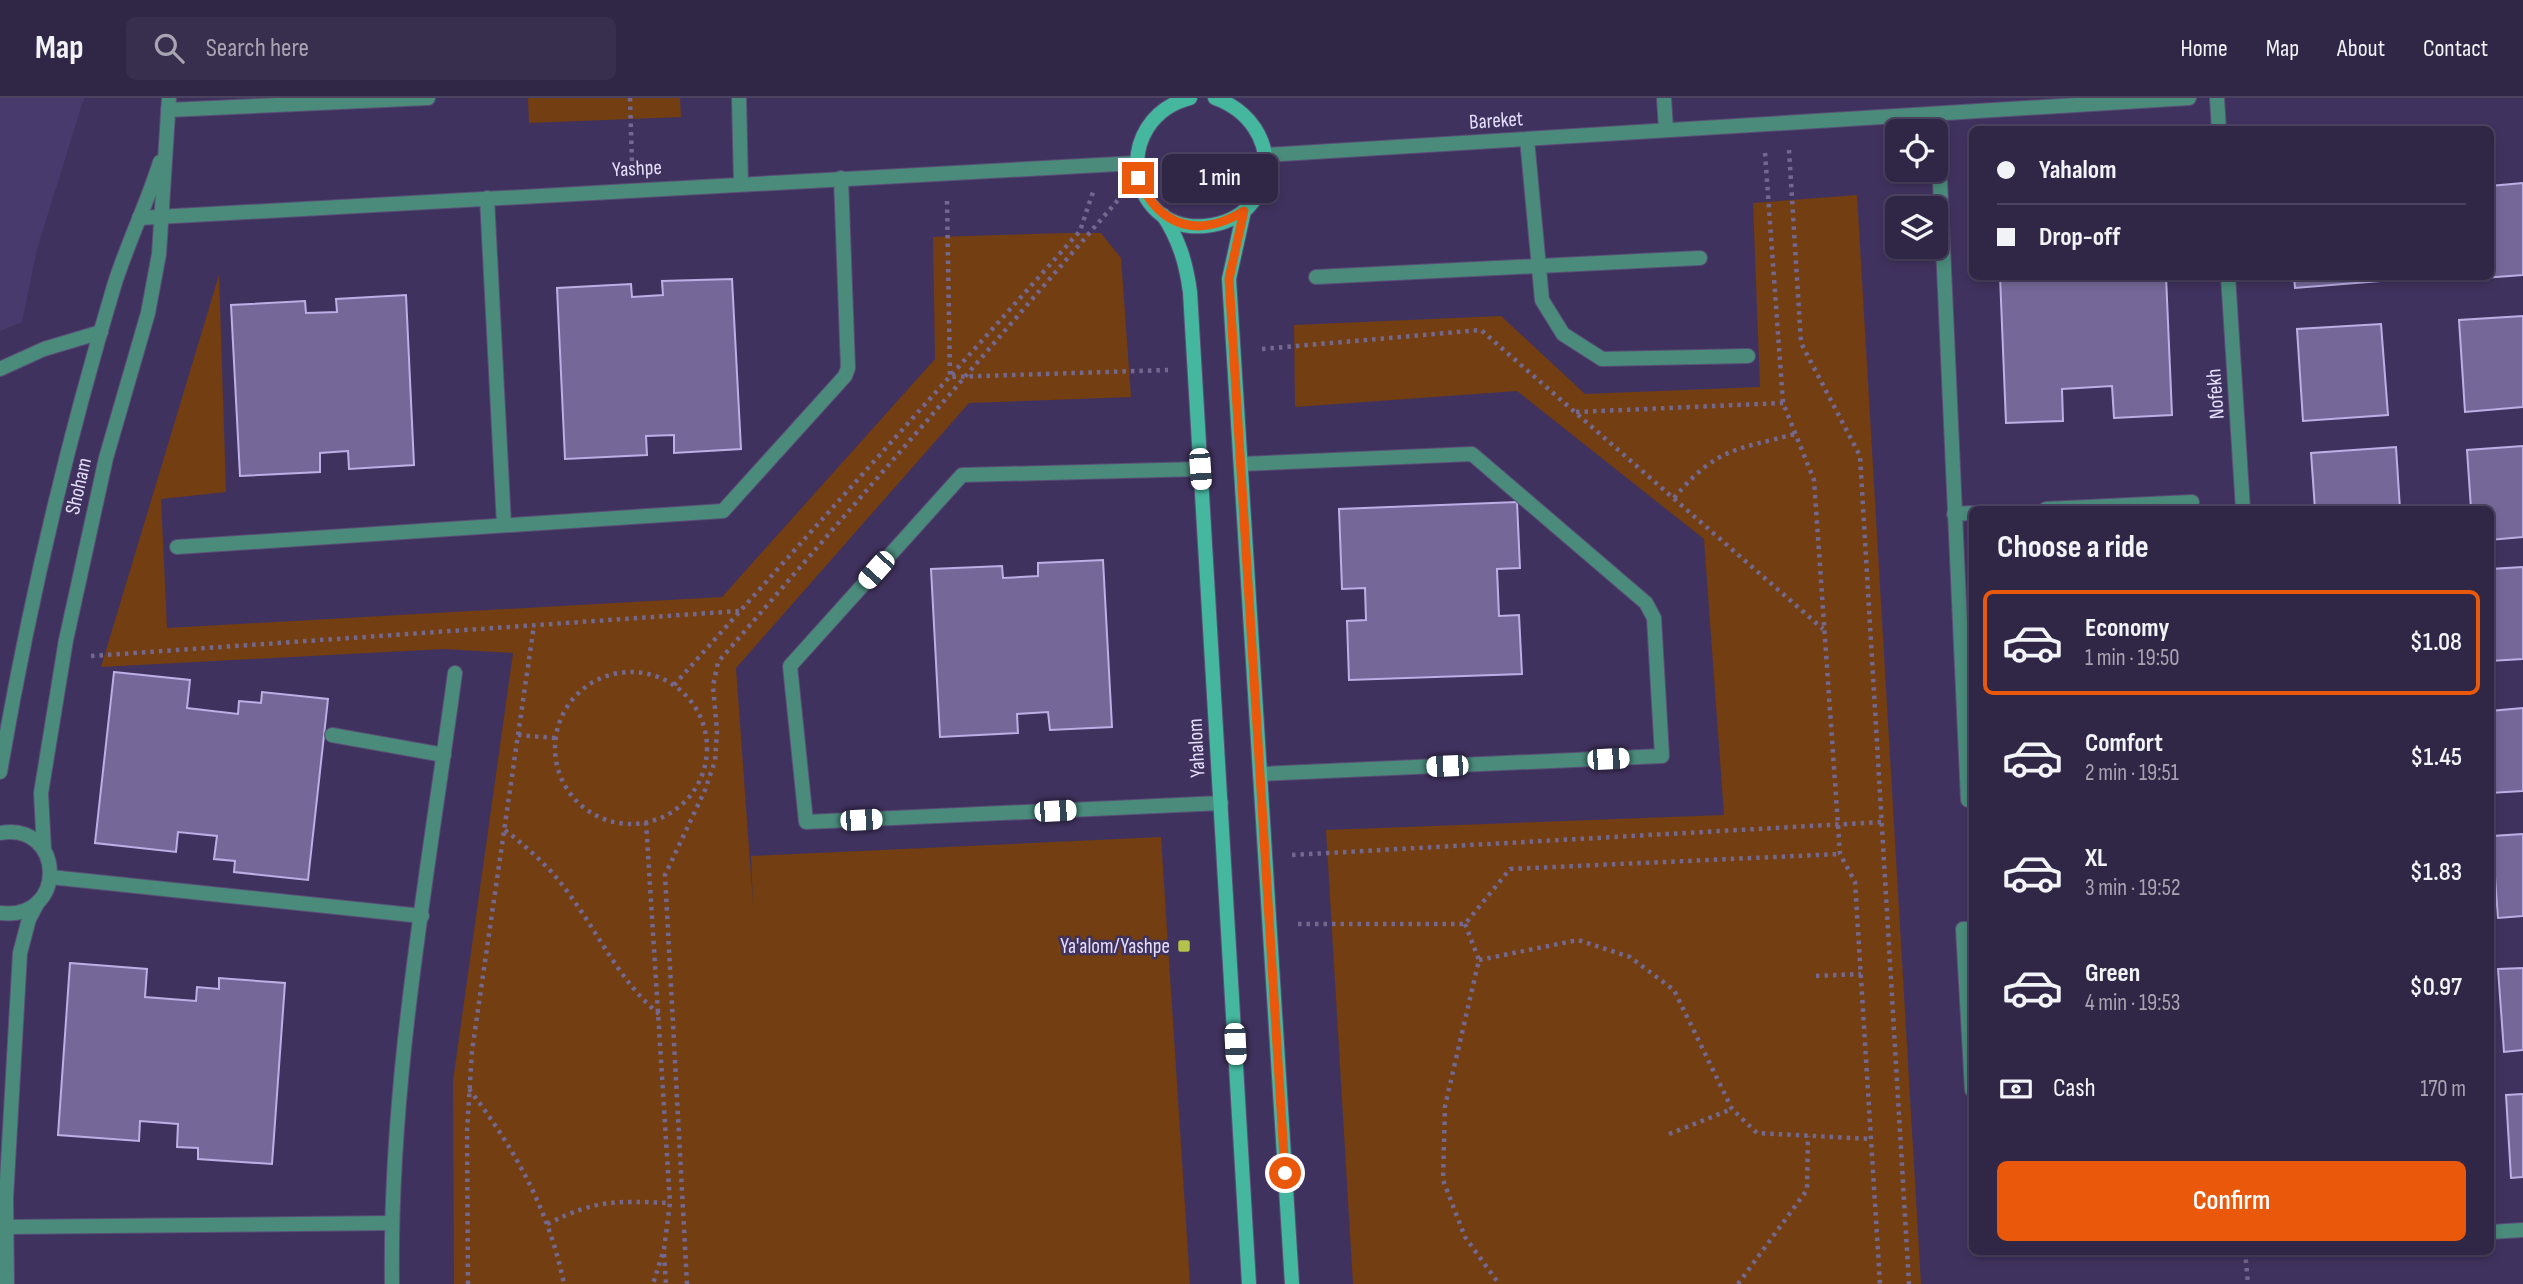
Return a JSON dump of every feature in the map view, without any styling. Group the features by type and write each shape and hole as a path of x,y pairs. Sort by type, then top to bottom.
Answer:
{"street":[{"path":"168,104 428,98"},
{"path":"739,98 741,184"},
{"path":"1136,163 1139,141 1162,105 1190,98"},
{"path":"1215,98 1231,104 1247,115"},
{"path":"1236,98 1258,130 1266,155 1263,183 1244,211 1229,279 1292,1284"},
{"path":"1664,98 1666,130"},
{"name":"Bareket","path":"1266,155 1937,114 2050,102 2189,98"},
{"path":"2217,98 2219,126"},
{"name":"Shoham","path":"50,877 44,850 41,793 63,658 106,458 148,313 159,254 168,104"},
{"path":"1937,114 1969,800"},
{"name":"Shoham","path":"0,772 43,546 101,332 159,164 167,133"},
{"path":"1527,139 1542,300 1563,334 1602,359 1748,356"},
{"name":"Yashpe","path":"139,218 1136,163"},
{"name":"Yahalom","path":"1136,163 1138,178 1147,199 1163,215 1177,237 1186,259 1249,1284"},
{"path":"177,547 723,510 845,376 848,368 841,178"},
{"path":"487,198 505,525"},
{"path":"1163,215 1183,224 1204,226 1225,222 1244,211"},
{"path":"1316,277 1700,258"},
{"name":"Nofekh","path":"2228,280 2243,506"},
{"path":"0,369 44,349 101,332"},
{"path":"1241,464 1472,454 1646,603 1654,618 1662,756 1260,774"},
{"path":"1200,469 962,475 790,666 806,822 1221,803"},
{"path":"2109,506 2192,502"},
{"path":"1955,514 1969,513"},
{"path":"392,1284 391,1223 408,1018 455,673"},
{"path":"332,735 444,755"},
{"path":"0,833 25,835 44,850"},
{"path":"7,1284 6,1227 20,953 29,919 50,877 422,916"},
{"path":"0,913 25,911 38,902"},
{"path":"1969,929 1963,929 1969,1036"},
{"path":"6,1227 391,1223"},
{"path":"2494,1232 2523,1230"}],"path":[{"path":"631,98 633,190"},
{"path":"1787,123 1801,343 1860,456 1909,1284"},
{"path":"1763,124 1783,403 1814,480 1840,855 1855,882 1880,1284"},
{"path":"674,685 1080,231 1101,164"},
{"path":"947,172 950,377"},
{"path":"1234,352 1481,330 1824,630"},
{"path":"950,377 1194,369"},
{"path":"1576,412 1783,403"},
{"path":"1674,498 1696,472 1723,453 1795,434"},
{"path":"63,658 740,611"},
{"path":"468,1284 472,1051 534,625"},
{"path":"615,673 646,673 674,685 695,705 702,718 708,748 706,763 695,790 685,802 674,811 631,825 601,818 576,802 560,777 555,756 555,738 567,705 576,694 601,677 615,673"},
{"path":"517,735 555,738"},
{"path":"646,822 670,1203 664,1249 653,1284"},
{"path":"1265,857 1882,822"},
{"path":"504,830 535,853 560,883 636,996 659,1014"},
{"path":"1465,924 1510,869 1840,855"},
{"path":"1269,924 1465,924"},
{"path":"1465,924 1479,960 1445,1106 1443,1180 1465,1237 1499,1284"},
{"path":"1479,960 1578,940 1630,957 1674,990 1732,1109 1757,1133 1871,1139"},
{"path":"1816,976 1861,974"},
{"path":"470,1089 490,1116 538,1196 564,1284"},
{"path":"1669,1134 1732,1109"},
{"path":"1738,1284 1807,1190 1808,1136"},
{"path":"547,1224 583,1206 612,1201 670,1203"},
{"path":"664,1249 666,1284"},
{"path":"2245,1255 2248,1284"}],"shaded area":[{"path":"0,98 84,98 37,249 22,322 0,331"},
{"path":"528,98 680,98 681,117 529,123"},
{"path":"1857,195 1921,1284 1353,1284 1326,830 1724,815 1704,539 1517,391 1295,407 1294,325 1501,316 1585,394 1760,387 1753,203"},
{"path":"1101,233 1121,258 1131,397 969,403 736,668 753,904 751,856 1161,837 1190,1284 454,1284 453,1081 513,653 444,649 101,667 219,275 226,492 161,499 167,628 722,597 935,359 933,237"}],"building":[{"path":"2523,183 2523,275 2494,277 2494,186"},
{"path":"732,279 741,449 674,453 674,435 646,436 647,455 565,459 557,288 631,284 632,297 663,295 662,281"},
{"path":"2000,280 2166,280 2172,415 2114,418 2112,386 2062,389 2063,421 2006,423"},
{"path":"2294,280 2380,280 2380,281 2295,288"},
{"path":"406,295 414,465 349,469 348,451 320,453 320,472 240,476 231,305 305,301 306,313 337,312 336,299"},
{"path":"2523,316 2523,407 2465,412 2459,320"},
{"path":"2381,324 2388,415 2303,421 2297,329"},
{"path":"2523,446 2523,537 2494,540 2494,506 2471,506 2467,450"},
{"path":"2396,447 2400,506 2315,506 2311,453"},
{"path":"1517,502 1520,568 1497,569 1499,616 1519,615 1522,674 1349,680 1347,621 1366,620 1365,588 1342,589 1339,509"},
{"path":"1103,560 1112,727 1050,730 1048,712 1017,714 1018,733 940,737 931,569 1002,566 1003,578 1038,576 1038,563"},
{"path":"2523,567 2523,659 2494,661 2494,569"},
{"path":"114,672 190,680 187,708 238,714 239,701 261,703 262,692 328,699 308,880 234,872 235,861 214,859 217,836 178,832 176,852 95,843"},
{"path":"2523,708 2523,791 2494,793 2494,711"},
{"path":"2523,834 2523,916 2498,918 2494,836"},
{"path":"70,963 147,969 145,997 196,1001 197,987 219,989 219,978 285,983 272,1164 198,1159 198,1148 177,1147 178,1124 140,1121 139,1141 58,1135"},
{"path":"2523,968 2523,1050 2504,1052 2498,969"},
{"path":"2523,1094 2523,1177 2511,1178 2506,1095"}],"place":[{"name":"Ya'alom/Yashpe","path":"1184,946"}],"route":[{"path":"1138,178 1147,199 1163,215 1183,224 1204,226 1225,222 1244,211 1231,259 1229,279 1285,1173"}]}
